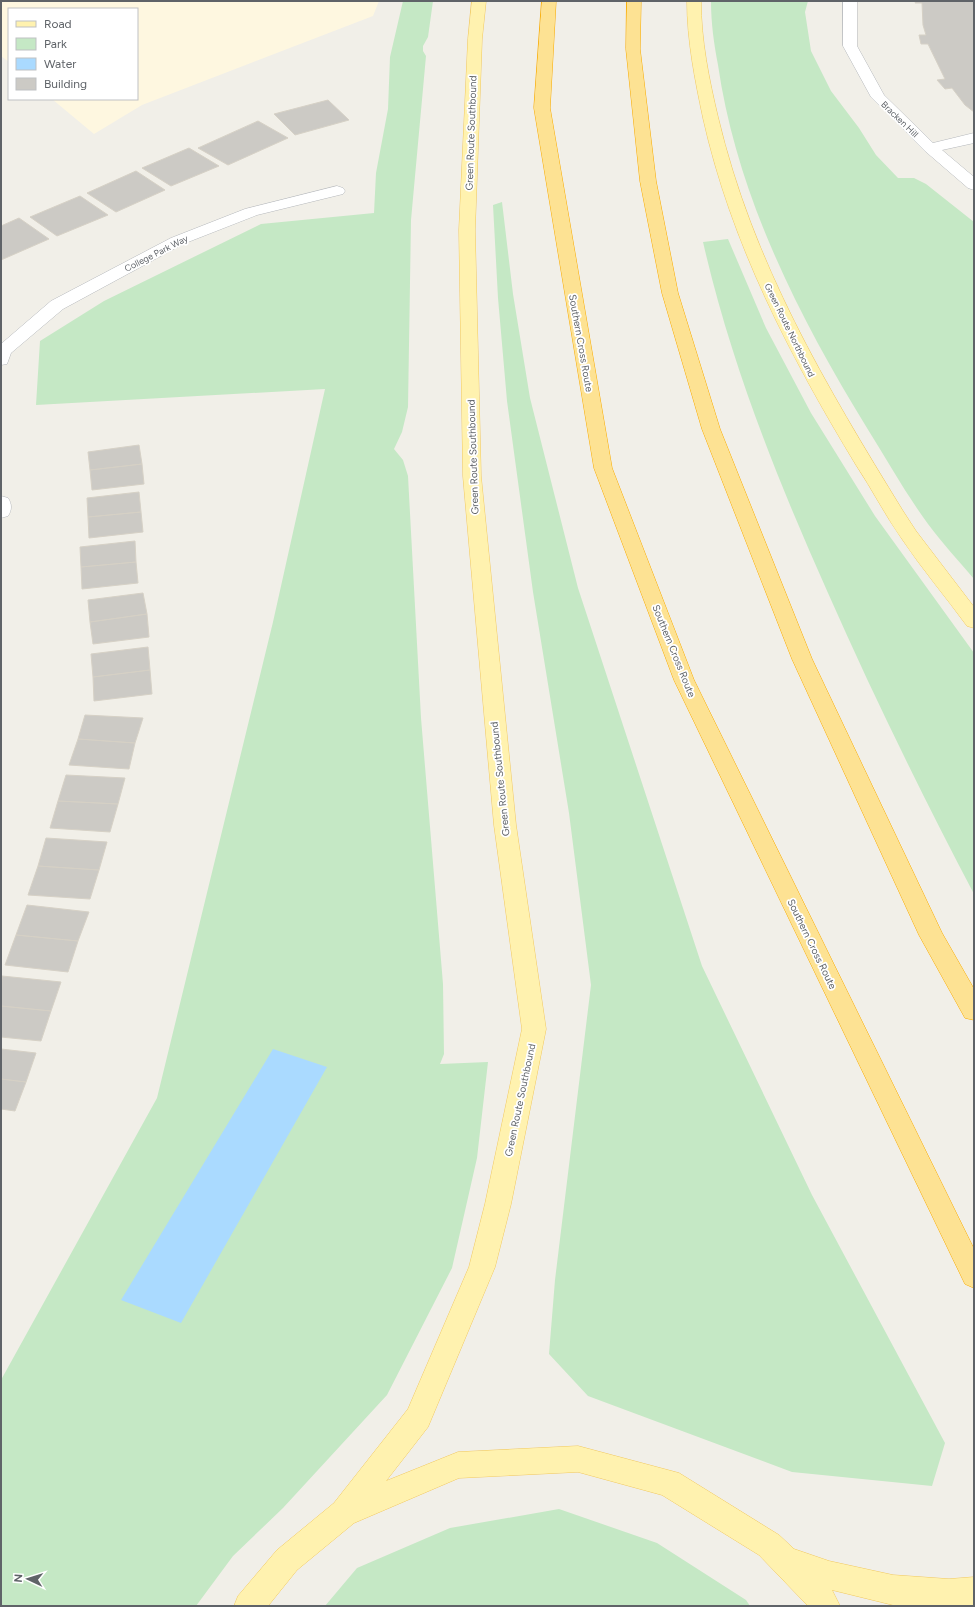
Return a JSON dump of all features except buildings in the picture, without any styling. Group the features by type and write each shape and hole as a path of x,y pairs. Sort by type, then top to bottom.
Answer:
{"highway":[{"name":"Southern Cross Route","path":"549,1 542,108 603,468 684,680 974,1276"},
{"path":"634,1 633,49 648,181 670,293 711,429 802,659 931,935 974,1011"}],"main road":[{"name":"Green Route Southbound","path":"344,1513 418,1418 482,1267 498,1204 534,1029 504,825 472,476 467,230 475,39 479,1"},
{"name":"Green Route Northbound","path":"694,1 700,68 713,133 734,204 761,271 794,343 839,423 909,534 974,621"},
{"path":"249,1606 287,1560 344,1513 458,1465 578,1459 669,1483 769,1544 817,1593 825,1606"},
{"path":"785,1560 829,1575 892,1590 949,1594 974,1592"}],"street":[{"name":"Bracken Hill","path":"850,1 850,46 878,97 930,148 974,185"},
{"path":"930,148 974,138"},
{"name":"College Park Way","path":"1,360 3,351 57,305 177,241 251,212 337,191"},
{"path":"1,502 1,512"}],"shaded area":[{"path":"1,1 379,1 373,16 142,105 94,134 53,100 138,100 138,8 8,8 8,61 1,56"}],"green space":[{"path":"403,1 433,1 428,37 423,46 423,51 426,56 411,220 408,407 402,432 394,449 403,460 408,476 421,718 443,984 444,1054 440,1064 488,1062 477,1158 452,1268 387,1395 283,1508 233,1556 196,1606 1,1606 1,1380 157,1098 273,622 325,389 36,405 40,341 104,301 261,224 374,213 376,173 388,109 390,57"},
{"path":"711,1 808,1 805,12 811,51 831,91 859,128 876,155 898,178 914,178 926,184 974,222 974,579 928,524 897,477 818,343 774,254 740,161 727,114 714,41"},
{"path":"502,202 513,294 530,398 578,588 702,966 812,1195 945,1443 932,1486 792,1472 588,1396 549,1354 555,1280 591,985 569,813 533,592 507,401 498,298 493,205"},
{"path":"728,239 766,328 811,413 875,516 974,653 974,894 898,745 862,669 809,550 773,464 741,377 714,287 703,242"},
{"path":"559,1509 657,1543 746,1600 750,1606 325,1606 357,1568 450,1528"}],"water":[{"path":"273,1049 327,1067 181,1323 121,1300"}]}
